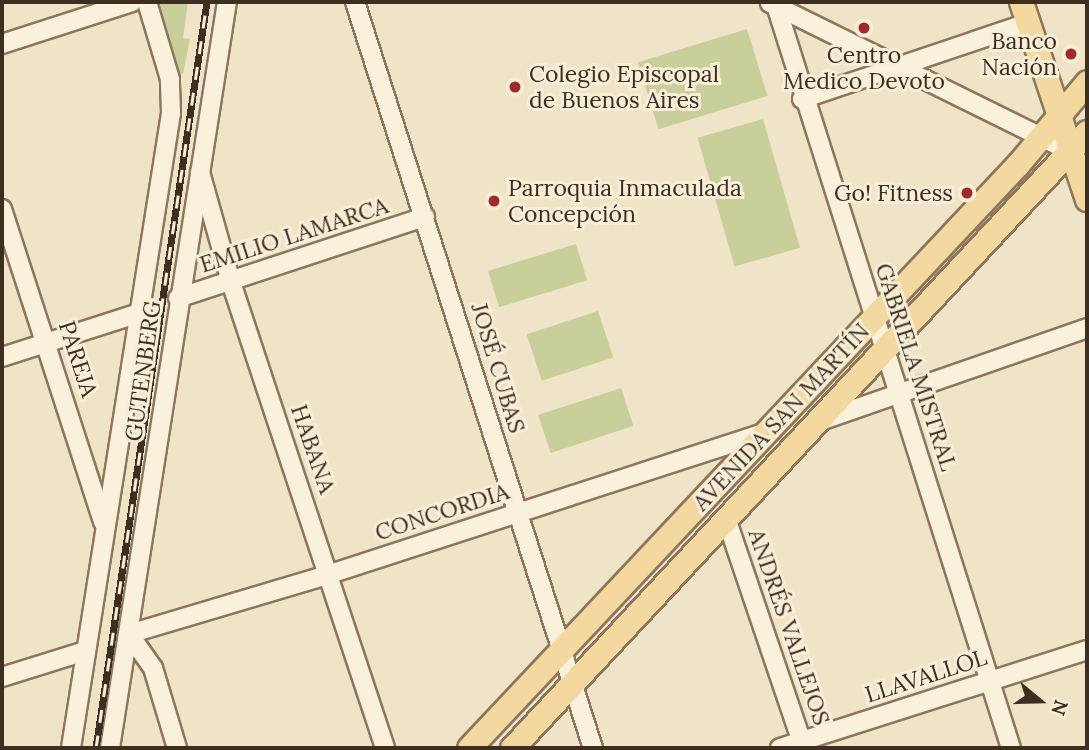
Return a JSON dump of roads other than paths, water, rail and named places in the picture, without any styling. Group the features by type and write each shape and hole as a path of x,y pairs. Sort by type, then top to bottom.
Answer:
{"main road":[{"path":"1025,12 1087,199"},
{"name":"AVENIDA SAN MARTÍN","path":"469,748 874,317 1039,139 1087,82"},
{"name":"AVENIDA SAN MARTÍN","path":"512,748 823,420 885,349 1087,132"}],"street":[{"path":"2,44 132,2"},
{"name":"GUTENBERG","path":"71,748 104,525 142,312 172,99 163,55 147,2"},
{"name":"GUTENBERG","path":"110,748 198,165 227,2"},
{"name":"JOSÉ CUBAS","path":"355,2 593,748"},
{"path":"773,3 1039,139 1071,152"},
{"name":"GABRIELA MISTRAL","path":"773,3 1011,748"},
{"path":"802,99 900,69 1025,12"},
{"name":"HABANA","path":"198,165 231,282 330,574 385,748"},
{"name":"PAREJA","path":"2,209 48,343 104,525"},
{"name":"EMILIO LAMARCA","path":"178,298 425,217"},
{"path":"2,357 142,312"},
{"path":"823,420 899,391 1087,328"},
{"name":"CONCORDIA","path":"129,634 330,574 768,431"},
{"name":"ANDRÉS VALLEJOS","path":"727,521 803,745"},
{"path":"129,634 153,668 177,748"},
{"name":"LLAVALLOL","path":"780,748 803,745 1087,650"},
{"path":"2,677 85,651"}],"railway":[{"path":"96,748 207,2"}],"place":[{"name":"Centro Medico Devoto","path":"864,28"},
{"name":"Banco Nación","path":"1071,54"},
{"name":"Colegio Episcopal de Buenos Aires","path":"515,87"},
{"name":"Go! Fitness","path":"967,193"},
{"name":"Parroquia Inmaculada Concepción","path":"494,201"}]}
